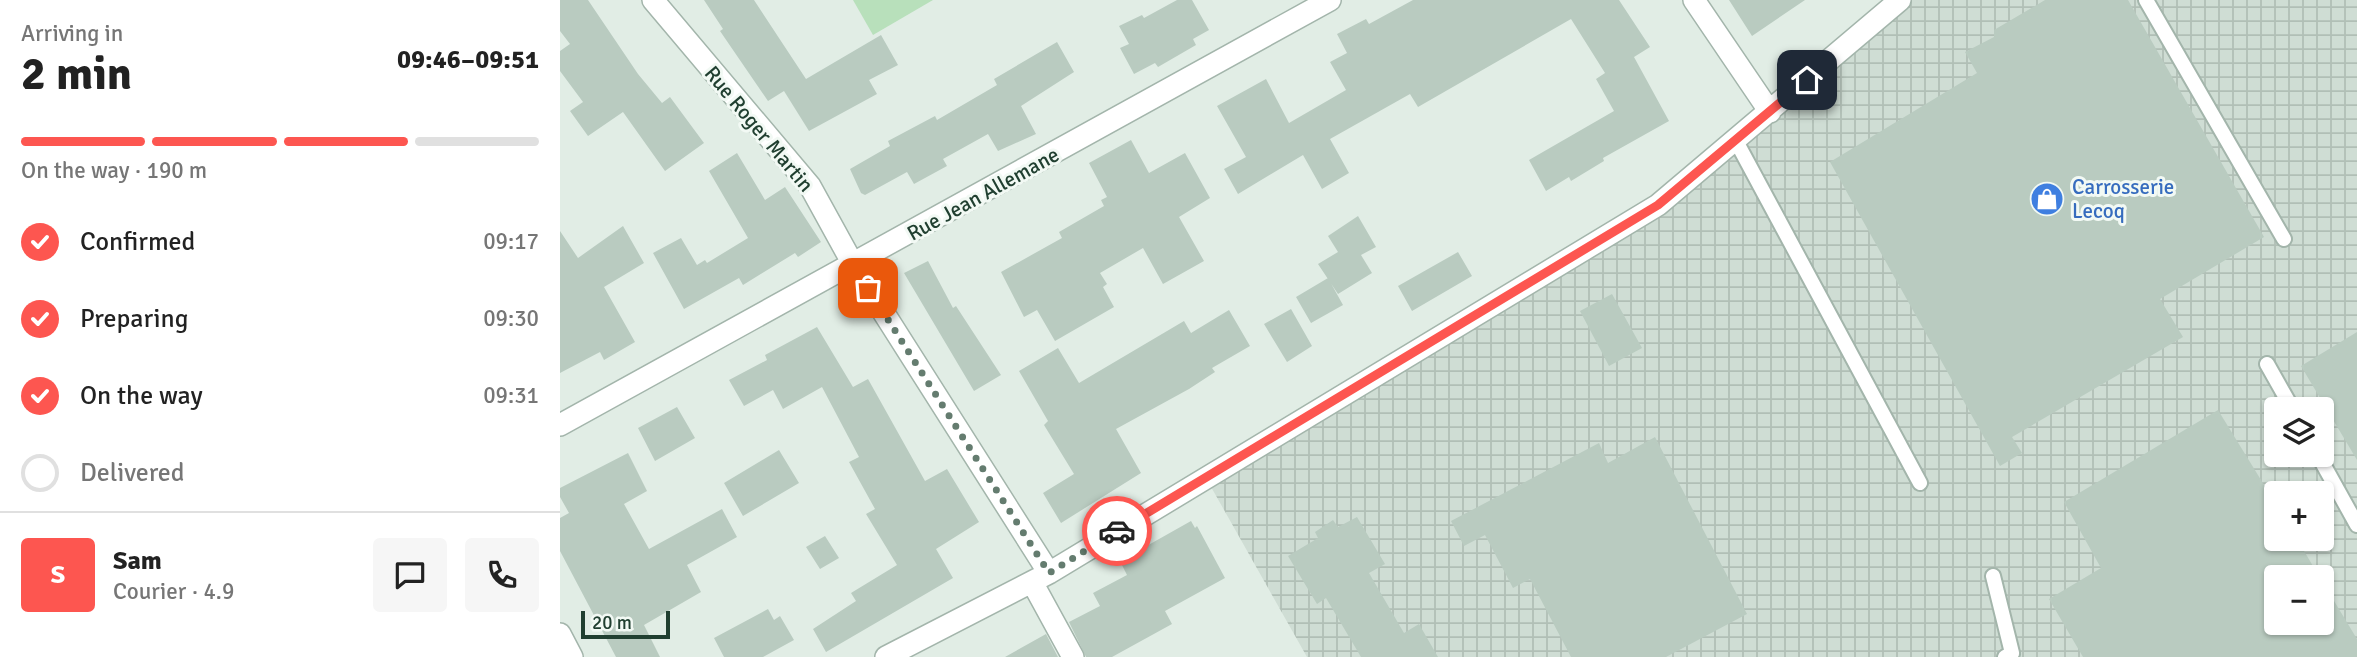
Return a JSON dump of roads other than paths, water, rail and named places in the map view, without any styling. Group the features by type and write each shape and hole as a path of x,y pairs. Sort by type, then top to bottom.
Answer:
{"street":[{"name":"Rue Roger Martin","path":"653,0 810,186 854,266 1040,577 1073,657"},
{"name":"Rue Jean Allemane","path":"560,425 854,266 1330,0"},
{"path":"1694,0 1770,112"},
{"path":"886,657 1040,577 1658,205 1900,0"},
{"path":"560,634 572,657"}],"lane":[{"path":"2146,0 2284,239"},
{"path":"1736,141 1920,483"},
{"path":"2267,364 2285,397"},
{"path":"2325,467 2357,525"},
{"path":"1993,576 2012,653 2005,657"}],"place":[{"name":"Carrosserie Lecoq","path":"2047,199"}]}
